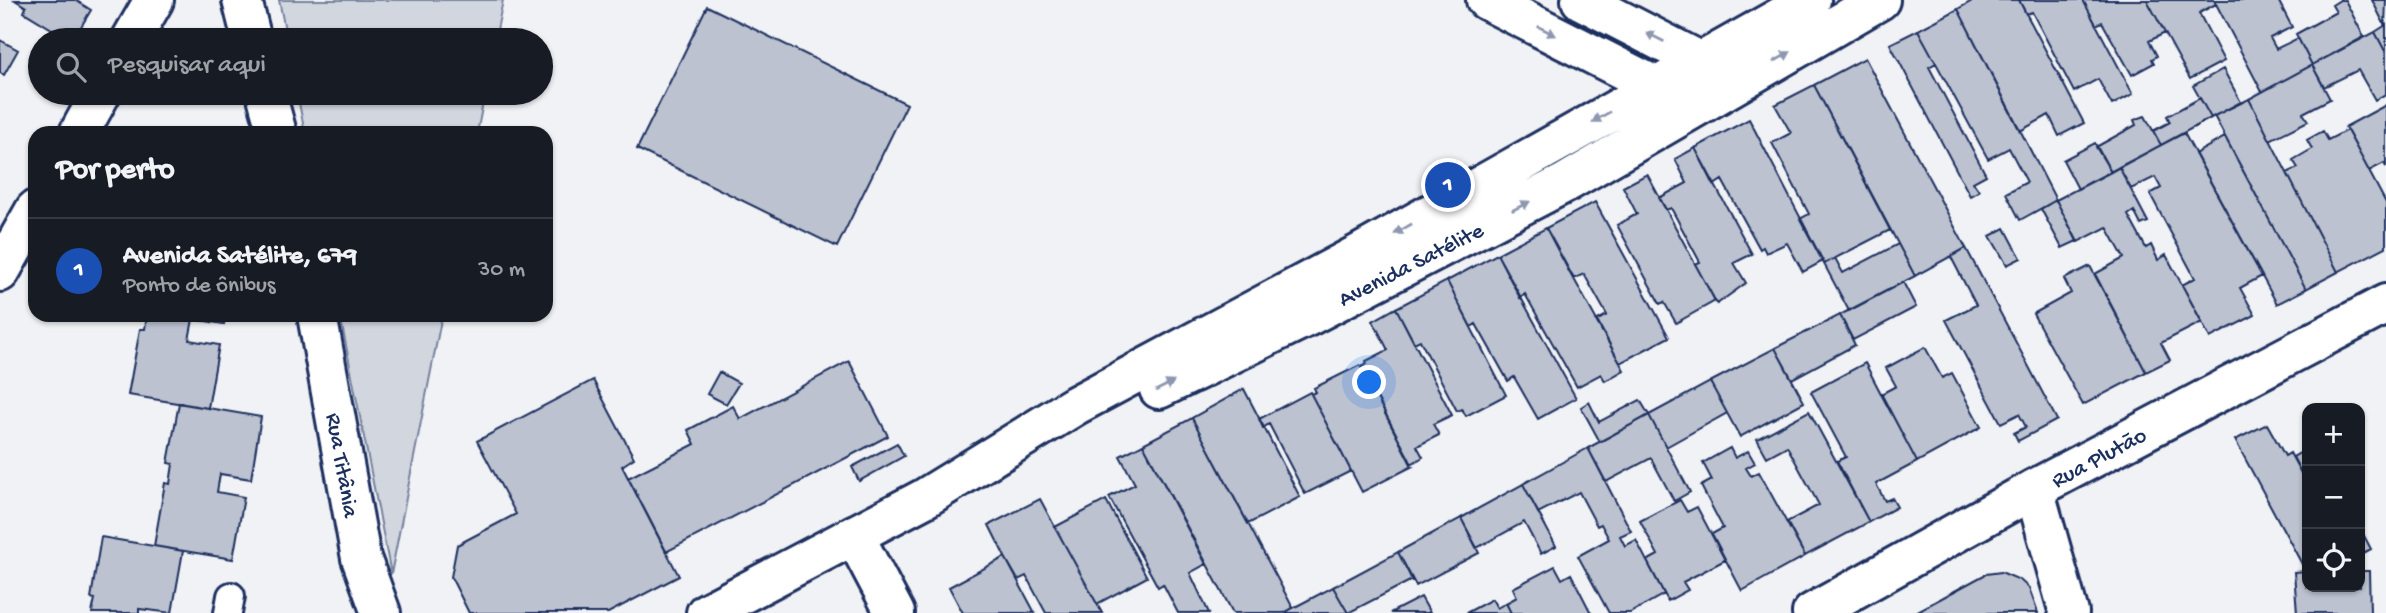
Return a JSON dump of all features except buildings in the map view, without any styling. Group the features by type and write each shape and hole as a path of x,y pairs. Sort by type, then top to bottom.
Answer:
{"main road":[{"path":"138,28 154,0"},
{"path":"242,0 249,28"},
{"path":"1486,0 1655,86 1682,116"},
{"path":"1581,0 1701,60 1736,83"},
{"name":"Avenida Satélite","path":"925,498 1076,405 1359,254 1811,0"},
{"name":"Avenida Satélite","path":"706,613 925,498 1084,428 1311,315 1567,182 1880,0"},
{"path":"83,126 95,105"},
{"path":"269,105 274,126"},
{"path":"0,272 28,222"},
{"name":"Rua Plutão","path":"1812,613 2034,489 2386,304"},
{"name":"Rua Titânia","path":"318,322 361,558 381,613"},
{"path":"2034,489 2069,613"},
{"path":"854,535 895,613"}],"shaded area":[{"path":"279,0 503,0 497,28 285,28"},
{"path":"299,105 483,105 478,126 304,126"},
{"path":"341,322 441,322 391,574"}],"place":[{"name":"Avenida Satélite, 679","path":"1448,185"}]}
